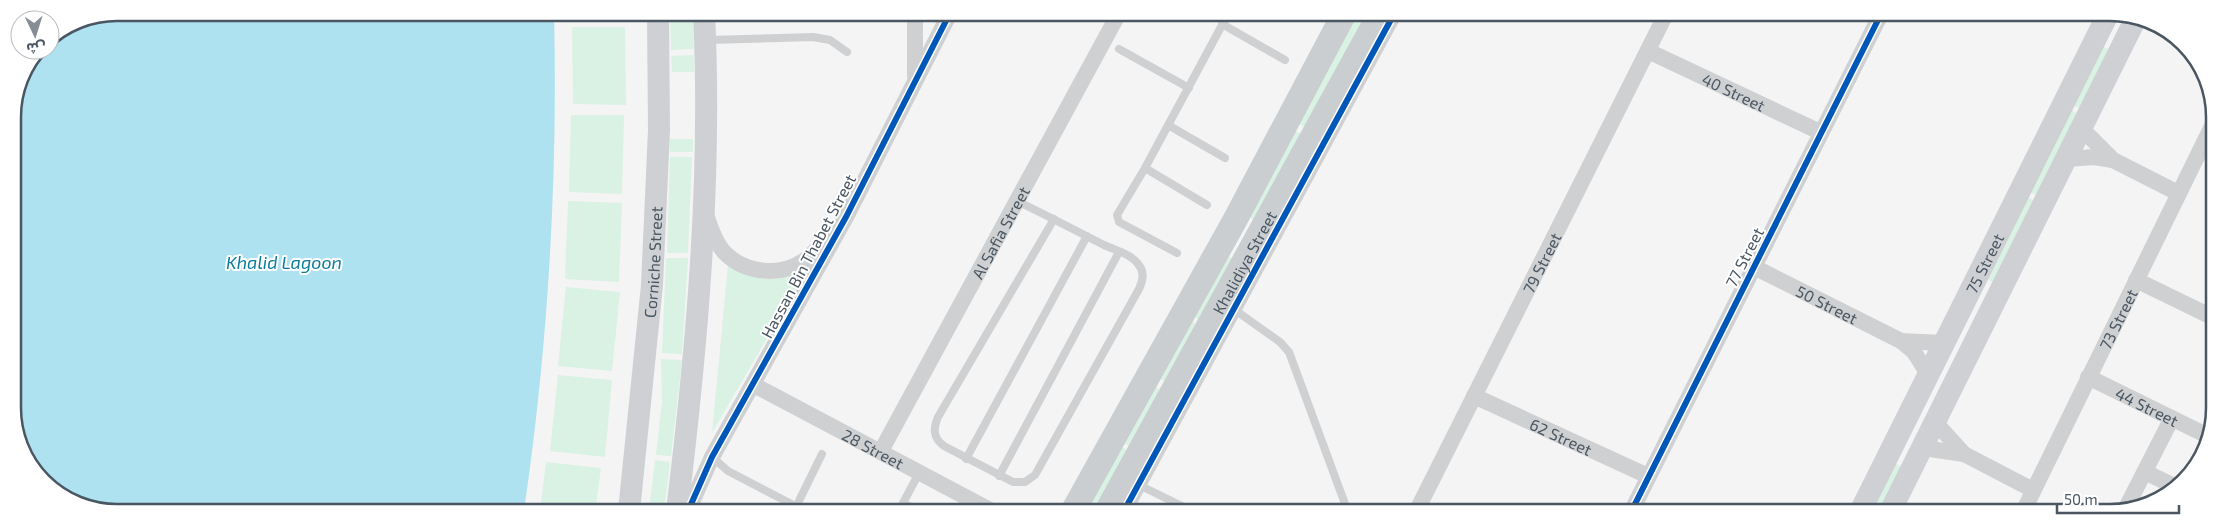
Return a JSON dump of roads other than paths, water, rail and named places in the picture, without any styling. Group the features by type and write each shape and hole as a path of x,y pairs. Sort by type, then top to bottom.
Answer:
{"main road":[{"name":"Khalidiya Street","path":"1077,504 1235,220 1340,21"},
{"name":"Khalidiya Street","path":"1111,504 1181,391 1376,21"}],"street":[{"name":"Corniche Street","path":"629,504 652,285 659,130 658,21"},
{"path":"678,504 692,378 703,205 704,21"},
{"path":"915,21 915,80"},
{"name":"Hassan Bin Thabet Street","path":"691,504 712,457 754,385 846,217 946,21"},
{"name":"Al Safia Street","path":"881,451 1115,21"},
{"path":"1128,504 1139,485 1181,391 1235,310 1390,21"},
{"name":"79 Street","path":"1420,504 1663,21"},
{"name":"77 Street","path":"1635,504 1877,21"},
{"name":"75 Street","path":"1864,504 2104,21"},
{"name":"75 Street","path":"1894,504 2133,24"},
{"name":"40 Street","path":"1648,51 1820,132"},
{"path":"2082,129 2113,160 2178,194"},
{"name":"73 Street","path":"2027,504 2206,138"},
{"path":"2067,159 2094,157 2113,160"},
{"name":"Hassan Bin Thabet Street","path":"703,205 711,229 723,251 736,262 760,271 786,269 805,260 846,217"},
{"name":"50 Street","path":"1754,267 1901,341 1920,359 1926,378"},
{"path":"2136,280 2206,313"},
{"name":"50 Street","path":"1901,341 1943,343"},
{"name":"44 Street","path":"2088,377 2202,433"},
{"path":"1926,378 1928,400 1916,432 1917,441 1923,448 1964,454 2033,490"},
{"name":"28 Street","path":"754,385 979,504"},
{"name":"62 Street","path":"1474,396 1648,476"},
{"path":"2129,501 2172,418"},
{"path":"1936,423 1964,454"},
{"path":"2144,472 2168,484"},
{"path":"632,488 641,504"}],"lane":[{"path":"1178,253 1119,222 1116,218 1189,88 1224,21"},
{"path":"1228,21 1285,60"},
{"path":"705,40 813,37 830,40 847,52"},
{"path":"1119,48 1189,88"},
{"path":"1168,125 1226,158"},
{"path":"1145,168 1207,205"},
{"path":"1017,201 1054,219 1119,252 1140,265 1143,277 1139,289 1035,475 1020,483 999,476 940,443 934,434 935,423 1054,219"},
{"path":"966,459 1087,236"},
{"path":"999,476 1119,252"},
{"path":"1235,310 1280,342 1288,352 1345,504"},
{"path":"797,504 822,454"},
{"path":"712,457 728,471 792,504"},
{"path":"903,503 920,471"},
{"path":"1139,485 1176,504"}],"water":[{"name":"Khalid Lagoon","path":"554,21 553,200 545,325 525,504 118,504 87,499 59,484 41,466 31,450 26,438 21,414 21,111 25,93 34,70 40,60 60,60 60,40 69,34 87,26 105,22"}]}
